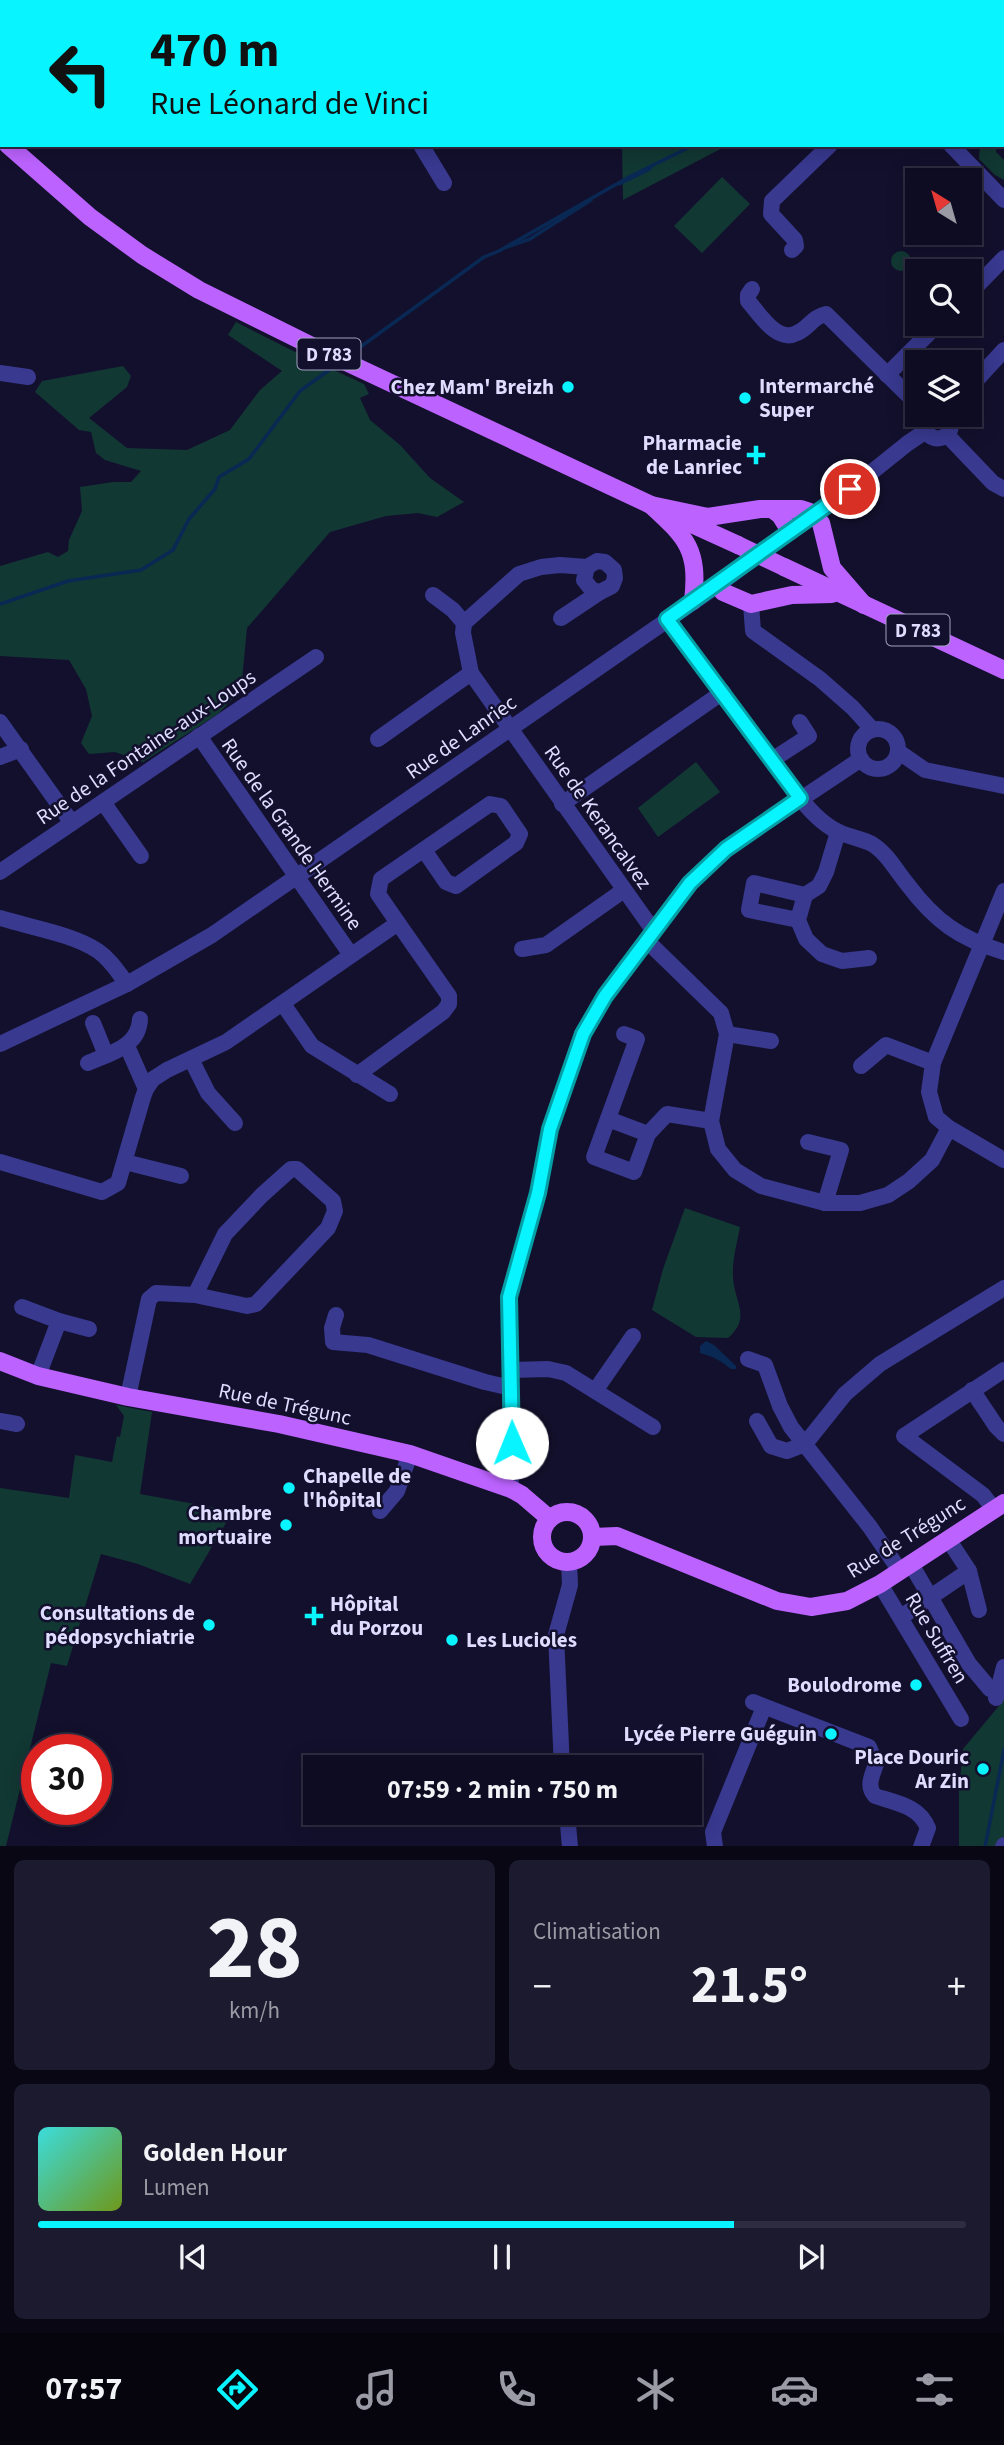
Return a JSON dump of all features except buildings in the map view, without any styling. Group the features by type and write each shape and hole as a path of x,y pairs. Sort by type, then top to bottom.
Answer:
{"main road":[{"name":"D 783","path":"10,147 90,217 142,255 199,290 314,347 1004,670"},
{"name":"D 783","path":"651,505 708,517 772,509 802,509 814,514"},
{"path":"651,505 679,531 691,554 695,565 693,601"},
{"path":"772,509 780,515 790,531"},
{"path":"814,514 821,523 832,568 864,605"},
{"path":"718,585 723,592 751,604"},
{"name":"D 783","path":"751,604 792,595 839,594"},
{"name":"Rue de Trégunc","path":"0,1361 38,1376 128,1397 279,1424 410,1454 511,1489 550,1519"},
{"name":"Rue de Trégunc","path":"593,1537 617,1536 776,1601 811,1607 847,1601 880,1584 999,1505"},
{"path":"575,1513 587,1522 593,1537 587,1553 569,1562 556,1560 544,1548 543,1531 550,1519 559,1514 575,1513"}],"street":[{"path":"422,147 444,183"},
{"path":"792,250 796,246 795,240 771,214 772,201 828,147"},
{"path":"953,147 1004,200"},
{"path":"982,281 1004,258"},
{"path":"752,289 748,301 774,330 785,336 797,334 813,319 826,314 905,392"},
{"path":"887,375 926,336"},
{"path":"982,374 1004,350"},
{"path":"0,373 28,377"},
{"name":"Rue de Lanriec","path":"0,1044 127,984 178,956 297,878 837,500 908,443 923,427"},
{"path":"933,427 935,439 947,435 993,482 1004,489"},
{"path":"561,618 612,586 614,570 600,561 587,567 584,576 592,590 600,592"},
{"path":"378,739 471,673 463,633 464,623 491,596 519,574 541,567 587,567"},
{"path":"433,595 453,610 464,623"},
{"path":"751,604 753,631 820,679 872,729"},
{"path":"667,619 820,821 838,832 871,844 886,858 926,910 951,929 982,945 1004,952"},
{"name":"Rue de la Fontaine-aux-Loups","path":"0,872 316,657"},
{"name":"Rue de Kerancalvez","path":"471,673 624,890 649,935 721,1013 727,1034"},
{"path":"562,804 723,692"},
{"path":"0,722 72,823"},
{"path":"772,760 809,736 800,722"},
{"path":"872,729 883,729 892,733 898,741 899,752 895,761 883,769 871,768 861,759 859,742 872,729"},
{"name":"Rue de la Grande Hermine","path":"199,737 351,955"},
{"path":"0,757 20,749"},
{"path":"899,752 925,770 1004,786"},
{"path":"511,1489 509,1297 538,1193 550,1129 583,1034 605,996 690,883 726,849 861,759"},
{"path":"103,802 141,856"},
{"path":"358,1075 443,1012 449,1004 449,996 378,894 382,879 490,804 501,806 520,834 516,843 456,886 446,882 424,850"},
{"path":"838,832 826,872 819,886 805,895 798,920 806,939 822,954 842,961 869,958"},
{"path":"798,920 749,910 754,883 805,895"},
{"path":"522,949 546,945 624,890"},
{"path":"1004,891 933,1063 929,1092 936,1117 949,1128 1004,1160"},
{"path":"0,918 71,939 97,950 109,960 127,984"},
{"path":"0,1162 102,1192 118,1182 146,1089 153,1079 226,1042 398,923"},
{"path":"282,1004 312,1046 390,1094"},
{"path":"93,1023 106,1055"},
{"path":"88,1063 127,1046 140,1024"},
{"path":"624,1034 638,1039 594,1157 634,1172 648,1134 667,1114 711,1121"},
{"path":"771,1041 727,1034 711,1121 718,1149 735,1170 768,1189 825,1203 860,1203 888,1195 909,1181 932,1160 949,1128"},
{"path":"861,1066 886,1045 933,1063"},
{"path":"127,1046 146,1089"},
{"path":"191,1059 208,1093 235,1123"},
{"path":"608,1119 648,1134"},
{"path":"807,1142 841,1150 825,1203"},
{"path":"125,1162 181,1176"},
{"path":"128,1397 149,1299 156,1293 195,1295 247,1306 256,1304 328,1228 335,1211 332,1201 297,1169 291,1169 225,1234 195,1295"},
{"path":"757,1421 771,1446 787,1451 805,1444 845,1394 880,1364 1004,1288"},
{"path":"22,1307 89,1329"},
{"path":"336,1315 332,1328 333,1342 368,1345 512,1388"},
{"path":"38,1376 59,1321"},
{"path":"596,1391 633,1336"},
{"path":"748,1360 765,1365 791,1427 870,1527 931,1598 969,1664 993,1693 1004,1667"},
{"path":"511,1370 548,1369 566,1373 653,1427"},
{"path":"999,1505 904,1436 1004,1370"},
{"path":"972,1390 1004,1434"},
{"path":"0,1421 17,1424"},
{"path":"380,1511 397,1491 410,1454"},
{"path":"948,1539 969,1571 979,1610"},
{"path":"561,1755 556,1635 570,1585 569,1562"},
{"path":"901,1617 969,1571"},
{"name":"Rue Suffren","path":"880,1584 960,1716"},
{"path":"715,1846 713,1832 759,1704 869,1747 876,1763 869,1785 871,1791 876,1796 916,1810 924,1818 928,1828 921,1846"},
{"path":"568,1825 570,1846"}],"green space":[{"path":"622,147 724,147 623,200"},
{"path":"980,147 997,147 996,152 1004,160 1004,180 995,175 979,159"},
{"path":"722,177 750,204 702,253 674,226"},
{"path":"897,252 905,252 910,257 905,259 905,270 897,270 892,265 892,257"},
{"path":"236,322 364,384 369,394 360,398 370,420 400,445 430,478 464,502 437,517 418,513 386,516 330,532 247,628 241,690 218,714 143,762 115,752 89,754 81,743 92,716 86,689 69,660 0,656 0,566 48,552 58,557 68,551 69,540 82,511 80,487 131,482 141,471 105,460 96,453 91,432 79,430 35,392 42,381 123,366 131,376 127,387 89,418 127,448 187,450 230,430 260,390 282,371 228,335"},
{"path":"696,762 720,792 658,837 638,808"},
{"path":"685,1208 740,1227 733,1271 740,1316 739,1323 728,1338 696,1337 652,1310 663,1269"},
{"path":"116,1405 152,1412 140,1494 233,1511 190,1584 138,1564 101,1554 67,1666 51,1663 34,1734 21,1734 21,1785 6,1846 0,1846 0,1488 69,1498 75,1455 112,1462 124,1416"},
{"name":"Place Douric Ar Zin","path":"1004,1685 1004,1836 998,1846 959,1846 959,1790 963,1749 1003,1701"}],"water":[{"path":"706,1341 714,1345 736,1369 700,1353 700,1346"}],"waterway":[{"path":"348,356 484,257 629,177 690,147"},
{"path":"619,184 650,169"},
{"path":"507,247 530,239 591,200"},
{"path":"0,604 68,581 141,570 173,550 189,519 215,489 219,477 249,459 300,391 336,365"},
{"path":"985,1846 1004,1750"}],"place":[{"name":"Chez Mam' Breizh","path":"568,387"},
{"name":"Intermarché Super","path":"745,398"},
{"name":"Pharmacie de Lanriec","path":"756,455"},
{"name":"Chapelle de l'hôpital","path":"289,1488"},
{"name":"Chambre mortuaire","path":"286,1525"},
{"name":"Hôpital du Porzou","path":"314,1616"},
{"name":"Consultations de pédopsychiatrie","path":"209,1625"},
{"name":"Les Lucioles","path":"452,1640"},
{"name":"Boulodrome","path":"916,1685"},
{"name":"Lycée Pierre Guéguin","path":"831,1734"},
{"name":"Place Douric Ar Zin","path":"983,1769"}],"route":[{"path":"512,1443 509,1297 538,1193 550,1129 583,1034 605,996 690,883 726,849 800,798 667,619 850,489"}]}
